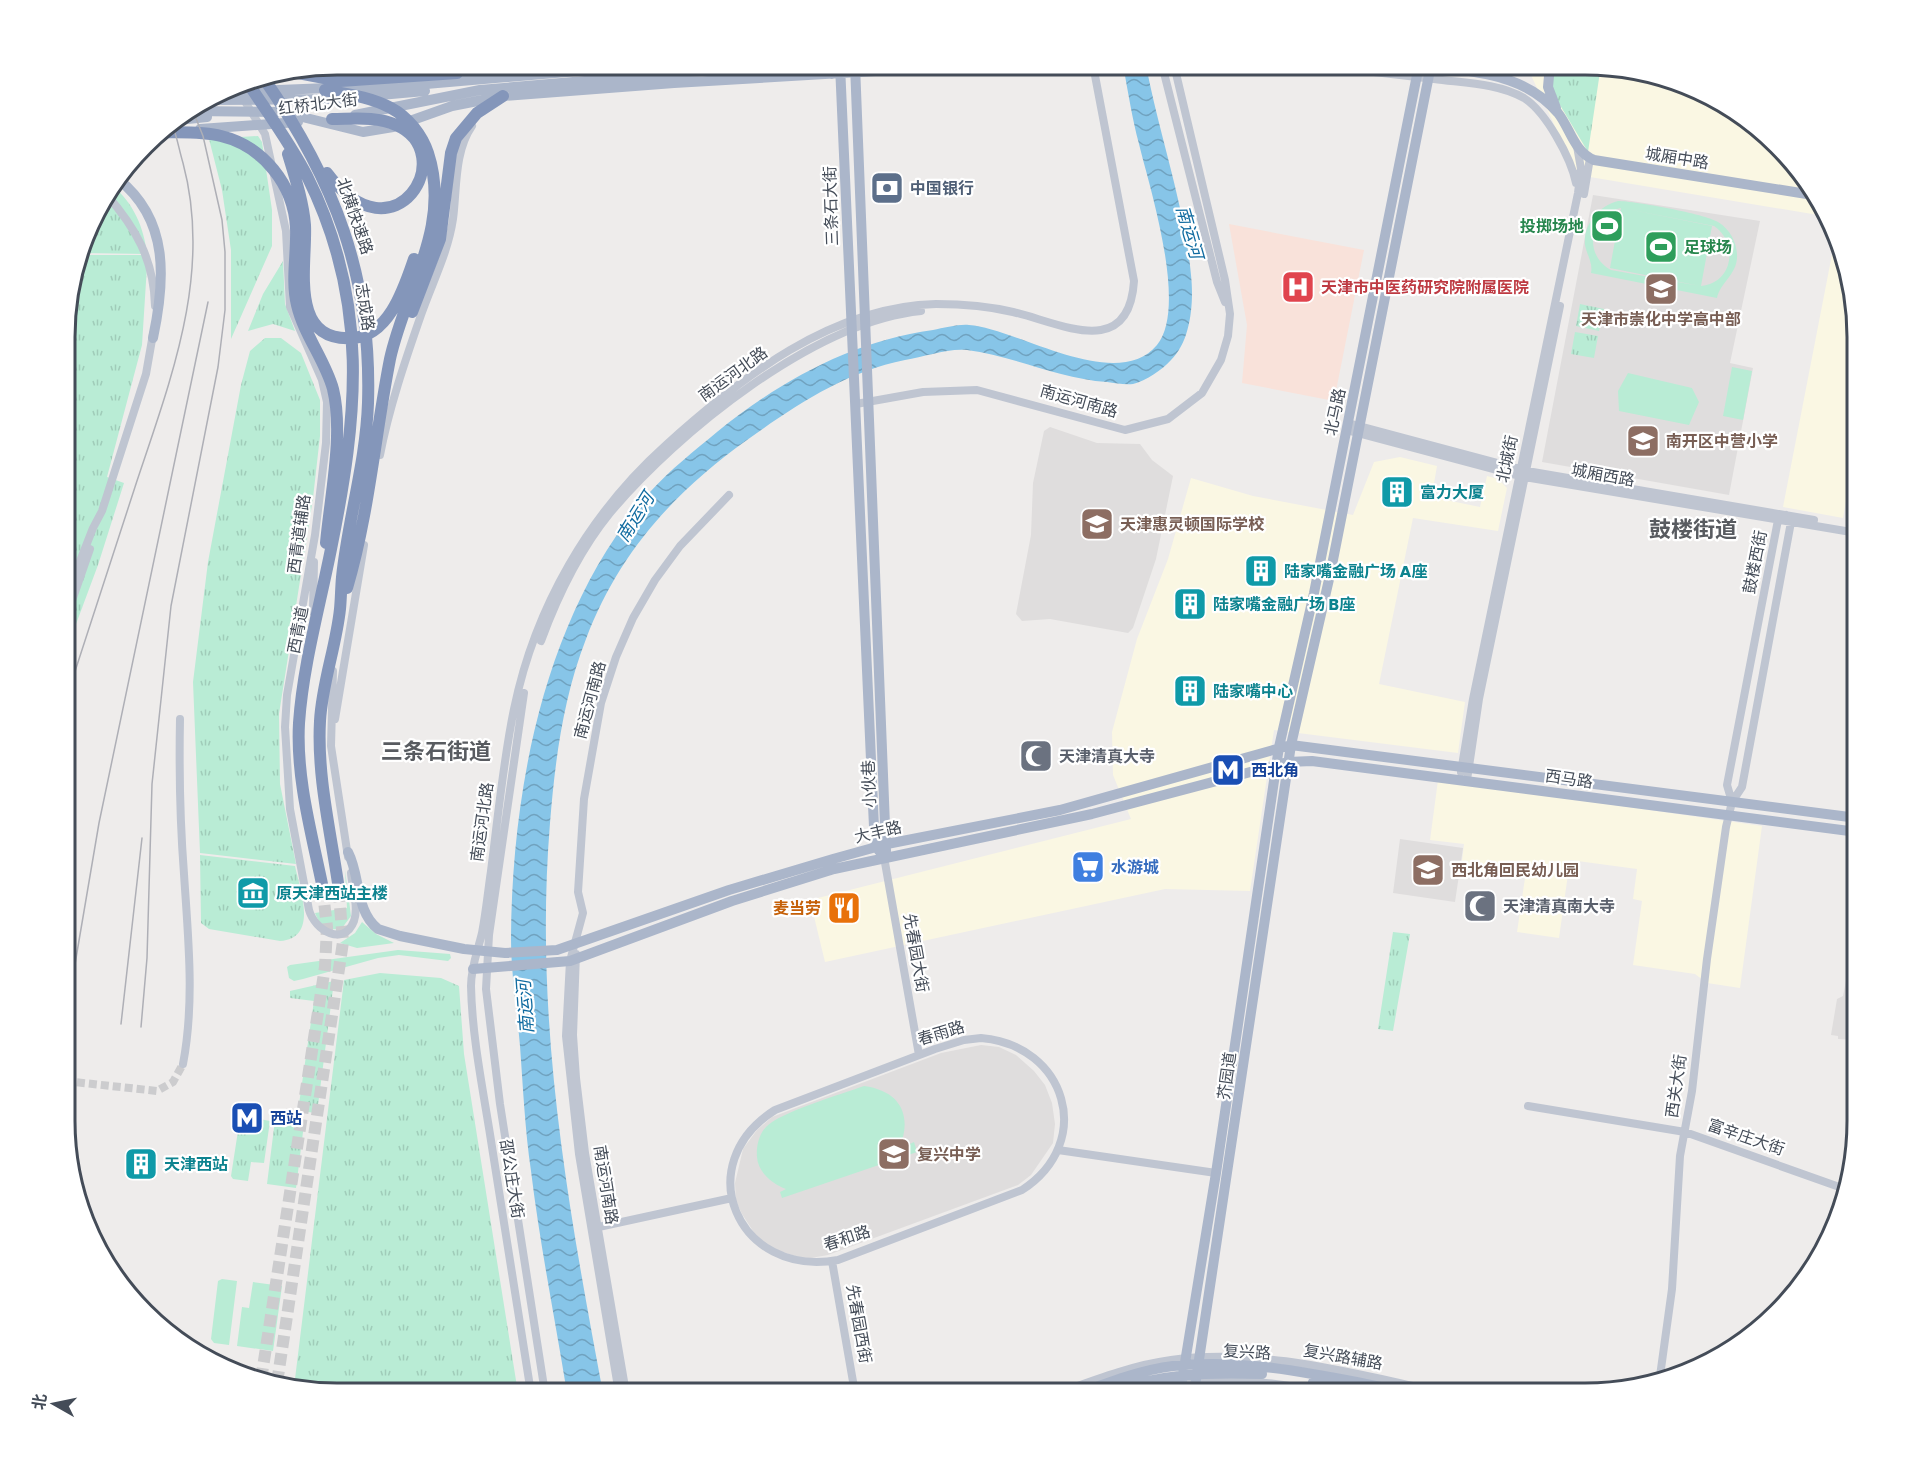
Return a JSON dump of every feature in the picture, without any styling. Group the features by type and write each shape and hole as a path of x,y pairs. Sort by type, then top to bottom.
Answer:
{"highway":[{"path":"315,76 340,81 428,75"},
{"name":"北横快速路","path":"268,84 307,145 336,206 357,275 365,326 368,383 363,457 342,576 340,611"},
{"name":"志成路","path":"252,89 283,135 315,194 340,264 350,314 354,383"},
{"path":"325,90 372,100 393,109 417,131 431,164 436,199 431,234 393,347 351,574 340,611 320,718 320,748 338,883"},
{"path":"382,411 411,316 440,239 454,144 469,121 499,99"},
{"path":"307,145 339,188 359,205 388,208 412,194 420,182 423,168 418,147 407,132 395,124 378,120 332,119"},
{"path":"173,133 206,134 232,140 258,154 282,180 295,217 294,276 298,307 333,390 336,420 321,602"},
{"path":"283,135 304,215 305,305 314,322 329,334 340,338 357,338 371,332 381,324 397,299 420,246 429,211 431,164"},
{"name":"西青道","path":"322,884 302,785 299,723 346,466 354,383"}],"main road":[{"path":"225,100 387,95 447,86 479,75"},
{"path":"245,92 325,90 519,75"},
{"name":"红桥北大街","path":"175,131 332,119 393,109 480,90 655,75"},
{"path":"204,111 252,111 301,116 342,129 363,132 393,127 452,106 499,99 782,75"},
{"name":"三条石大街","path":"848,75 842,89 854,382"},
{"name":"三条石大街","path":"852,75 856,88 869,375"},
{"name":"北马路","path":"1288,762 1330,575 1359,429 1421,75"},
{"name":"北马路","path":"1276,764 1424,75"},
{"path":"1493,75 1505,77 1529,89 1559,115"},
{"path":"1549,75 1548,91 1559,115 1576,146 1590,158"},
{"path":"192,118 252,111"},
{"name":"城厢中路","path":"1590,158 1805,194"},
{"path":"123,185 145,209 154,225 160,247 162,287 153,338"},
{"name":"小伙巷","path":"869,375 887,844 884,857"},
{"name":"小伙巷","path":"854,382 876,847"},
{"name":"大丰路","path":"482,951 505,953 549,951 573,945 729,890 876,847 1060,810 1291,745"},
{"name":"西马路","path":"1291,745 1847,817"},
{"name":"西马路","path":"1276,764 1312,761 1464,779 1847,831"},
{"name":"芥园道","path":"1197,1374 1288,762"},
{"name":"大丰路","path":"473,969 506,968 574,960 802,878 884,857 1092,814 1276,764"},
{"name":"芥园道","path":"1184,1375 1276,764"},
{"path":"876,847 884,857"},
{"path":"348,852 358,879 362,905 370,922 388,933 448,948 482,951"},
{"path":"729,890 732,902"},
{"path":"1266,1359 1287,1370"},
{"name":"复兴路","path":"1136,1383 1156,1377 1287,1370 1359,1383"},
{"name":"复兴路","path":"1197,1374 1273,1375 1317,1383"},
{"name":"复兴路","path":"1111,1383 1130,1377 1184,1375"}],"street":[{"name":"南运河北路","path":"473,969 482,951 524,693 554,607 582,552 609,514 634,487 719,410 786,363 851,323 935,304 986,307 1071,330 1091,332 1108,328 1122,317 1132,301 1134,281 1095,75"},
{"name":"南运河北路","path":"866,318 918,311 958,310 1002,315 1072,335 1089,337 1108,334 1124,323 1134,308 1138,281 1101,75"},
{"path":"1165,75 1217,282 1230,314"},
{"name":"南运河南路","path":"856,404 923,392 977,390 1125,430 1168,419 1202,393 1221,360 1228,336 1230,314 1225,280 1176,75"},
{"path":"1397,75 1511,92 1533,106 1549,125 1571,166 1578,192"},
{"path":"333,767 336,707 386,423 422,313 447,248 462,148 471,128 499,99"},
{"name":"西青道辅路","path":"244,100 265,134 286,231 290,306 322,380 327,402 328,421 315,535 287,694 285,754 290,809 309,910 317,927 330,933 346,931 354,921 355,909 348,852 333,767"},
{"name":"北城街","path":"1464,779 1578,192 1581,169 1576,146"},
{"name":"北城街","path":"1523,473 1590,158"},
{"path":"75,591 138,400 153,338 154,293 147,255 132,226 112,202"},
{"name":"城厢西路","path":"1347,426 1523,473 1847,531"},
{"name":"南运河南路","path":"617,1383 594,1228 573,1035 573,945 583,913 578,892 584,799 602,703 616,657 633,618 655,580 680,546 729,495"},
{"path":"75,574 102,511"},
{"name":"城厢西路","path":"1785,519 1847,526"},
{"name":"鼓楼西街","path":"1732,802 1742,787 1785,519"},
{"name":"鼓楼西街","path":"1732,802 1727,784 1785,519"},
{"path":"312,645 315,535"},
{"path":"333,767 330,728 335,637"},
{"path":"180,719 180,801 190,990 188,1035 183,1064"},
{"name":"西关大街","path":"1661,1372 1672,1289 1680,1156 1692,1091 1707,959 1732,802"},
{"name":"先春园大街","path":"884,857 919,1055"},
{"name":"南运河北路","path":"482,951 486,969"},
{"name":"邵公庄大街","path":"473,969 471,986 477,1045 529,1383"},
{"name":"邵公庄大街","path":"486,969 487,1009 497,1083 543,1383"},
{"name":"春雨路","path":"732,1198 731,1174 739,1146 750,1130 764,1117 776,1110 964,1040 981,1038 1011,1043 1031,1054 1046,1069 1063,1106 1064,1135 1053,1160"},
{"name":"富辛庄大街","path":"1528,1106 1685,1132 1838,1188"},
{"path":"1058,1150 1216,1173"},
{"name":"春和路","path":"732,1198 747,1232 770,1251 803,1262 832,1261 1022,1190 1034,1182 1053,1160"},
{"path":"594,1228 732,1198"},
{"name":"南运河南路","path":"594,1228 624,1383"},
{"name":"先春园西街","path":"832,1261 853,1383"},
{"name":"复兴路辅路","path":"1089,1383 1132,1369 1184,1375 1266,1359 1406,1383"},
{"name":"复兴路辅路","path":"1197,1374 1281,1383"},
{"name":"复兴路辅路","path":"1163,1383 1184,1375"}],"shaded area":[{"path":"1531,75 1620,77 1653,84 1701,102 1731,119 1758,140 1793,177 1817,215 1578,175"},
{"path":"1593,195 1760,221 1730,363 1753,368 1729,495 1542,462"},
{"name":"天津市中医药研究院附属医院","path":"1229,224 1364,250 1334,401 1242,383 1247,325"},
{"path":"1833,252 1845,302 1847,337 1847,496 1843,518 1783,507"},
{"name":"天津惠灵顿国际学校","path":"1050,427 1097,443 1140,444 1152,460 1173,476 1156,559 1133,628 1128,633 1050,619 1022,621 1016,614 1031,535 1033,483 1044,431"},
{"name":"西北角","path":"1400,457 1437,466 1432,495 1446,498 1446,500 1480,507 1487,476 1498,479 1507,488 1498,531 1413,518 1379,684 1465,702 1458,753 1274,730 1250,891 1165,889 825,962 810,900 1131,819 1113,775 1112,732 1137,639 1168,559 1191,478 1253,496 1353,515 1374,462"},
{"path":"1438,780 1762,826 1740,988 1707,983 1695,974 1633,965 1642,901 1633,899 1637,869 1570,860 1559,938 1517,932 1525,878 1461,869 1464,844 1430,840"},
{"name":"西北角回民幼儿园","path":"1400,839 1463,848 1455,902 1393,893"},
{"path":"1847,976 1847,1039 1838,1039 1838,1036 1831,1035 1837,999 1843,996"},
{"name":"复兴中学","path":"981,1045 999,1047 1016,1055 1034,1071 1045,1085 1052,1103 1055,1124 1053,1143 1031,1175 1018,1185 828,1255 805,1259 773,1249 757,1237 736,1201 735,1183 743,1149 757,1130 772,1117 941,1053"}],"green space":[{"path":"1552,75 1599,76 1588,152 1557,100 1551,85"},
{"path":"258,136 262,142 272,210 272,246 231,339 231,250 222,190 209,139"},
{"path":"119,192 136,216 147,254 89,253 102,221"},
{"name":"足球场","path":"1618,201 1670,208 1699,215 1722,225 1735,242 1737,258 1734,269 1717,298 1591,273 1591,262 1585,245 1587,230 1594,217 1611,203","holes":["1621,208 1610,268 1700,286 1611,270 1602,263 1593,245 1597,226 1602,218","1622,208 1714,226 1727,242 1729,261 1726,270 1720,278 1701,286 1712,226"]},
{"path":"88,255 145,255 147,266 142,345 107,477 124,483 98,565 75,627 75,337 80,286"},
{"path":"283,261 285,304 295,331 273,324 248,331 263,294"},
{"path":"1580,304 1604,309 1599,331 1576,326"},
{"path":"1575,332 1598,336 1594,358 1571,354"},
{"path":"265,338 281,338 301,353 320,400 320,436 313,498 279,714 280,784 296,864 200,853 193,682 208,562 241,385 250,351"},
{"path":"1732,367 1752,371 1743,420 1723,416"},
{"path":"1628,373 1692,388 1699,402 1689,425 1619,411 1618,391"},
{"path":"200,855 295,866 304,911 300,931 292,938 280,941 209,929 201,923"},
{"path":"345,870 351,916 342,928 325,927 315,913 347,908"},
{"path":"362,922 376,934 394,943 357,948 340,943 355,933"},
{"path":"1393,932 1410,934 1393,1031 1378,1029"},
{"path":"398,950 450,954 451,958 448,961 399,955 378,958 294,981 289,978 287,967 290,965"},
{"path":"380,973 441,978 459,986 464,1054 516,1383 337,1383 295,1380 344,980"},
{"path":"334,981 317,1113 298,1111 314,1001 290,998 290,991"},
{"path":"864,1086 887,1093 895,1099 901,1107 905,1126 899,1149 914,1142 917,1152 782,1198 780,1192 786,1189 767,1177 758,1163 758,1145 766,1127 784,1115"},
{"path":"244,1116 270,1121 264,1163 251,1162 248,1181 233,1179 231,1176 240,1118"},
{"path":"275,1120 304,1124 296,1188 267,1184"},
{"path":"222,1279 237,1281 229,1345 214,1343 211,1339 218,1281"},
{"path":"253,1282 282,1286 273,1351 237,1346 242,1307 249,1308"}],"water":[{"name":"南运河","path":"1125,75 1148,75 1178,197 1192,286 1187,332 1178,352 1159,371 1138,382 1127,384 1071,377 985,353 952,350 883,365 842,381 803,402 747,440 720,460 672,503 632,552 614,579 599,608 578,661 561,730 554,776 546,896 546,968 557,1110 577,1250 601,1383 565,1383 529,1156 511,938 513,880 528,761 542,702 561,645 585,590 614,539 650,492 682,461 741,413 766,396 818,366 846,354 903,335 960,325 989,329 1092,361 1117,363 1139,358 1157,345 1166,327 1169,304 1168,277 1158,217 1134,124"}],"tunnel":[{"path":"278,1376 343,942 338,883"},
{"path":"262,1372 325,967 327,927 322,884"},
{"path":"75,1082 157,1091 173,1082 183,1064"}],"railway":[{"path":"141,1027 147,958 152,784 171,606 218,367 225,310 225,252 222,220 203,136 195,116"},
{"path":"75,671 161,407 183,327 190,287 193,246 191,205 174,131"},
{"path":"75,964 99,823 208,302"},
{"path":"121,1024 142,838"}],"place":[{"name":"中国银行","path":"887,188"},
{"name":"投掷场地","path":"1607,226"},
{"name":"足球场","path":"1661,247"},
{"name":"天津市中医药研究院附属医院","path":"1298,287"},
{"name":"天津市崇化中学高中部","path":"1661,289"},
{"name":"南开区中营小学","path":"1643,441"},
{"name":"富力大厦","path":"1397,492"},
{"name":"天津惠灵顿国际学校","path":"1097,524"},
{"name":"陆家嘴金融广场 A座","path":"1261,571"},
{"name":"陆家嘴金融广场 B座","path":"1190,604"},
{"name":"陆家嘴中心","path":"1190,691"},
{"name":"天津清真大寺","path":"1036,756"},
{"name":"西北角","path":"1228,770"},
{"name":"水游城","path":"1088,867"},
{"name":"西北角回民幼儿园","path":"1428,870"},
{"name":"原天津西站主楼","path":"253,893"},
{"name":"天津清真南大寺","path":"1480,906"},
{"name":"麦当劳","path":"844,908"},
{"name":"西站","path":"247,1118"},
{"name":"复兴中学","path":"894,1154"},
{"name":"天津西站","path":"141,1164"}],"district":[{"name":"鼓楼街道","path":"1693,529"},
{"name":"三条石街道","path":"436,751"}]}
